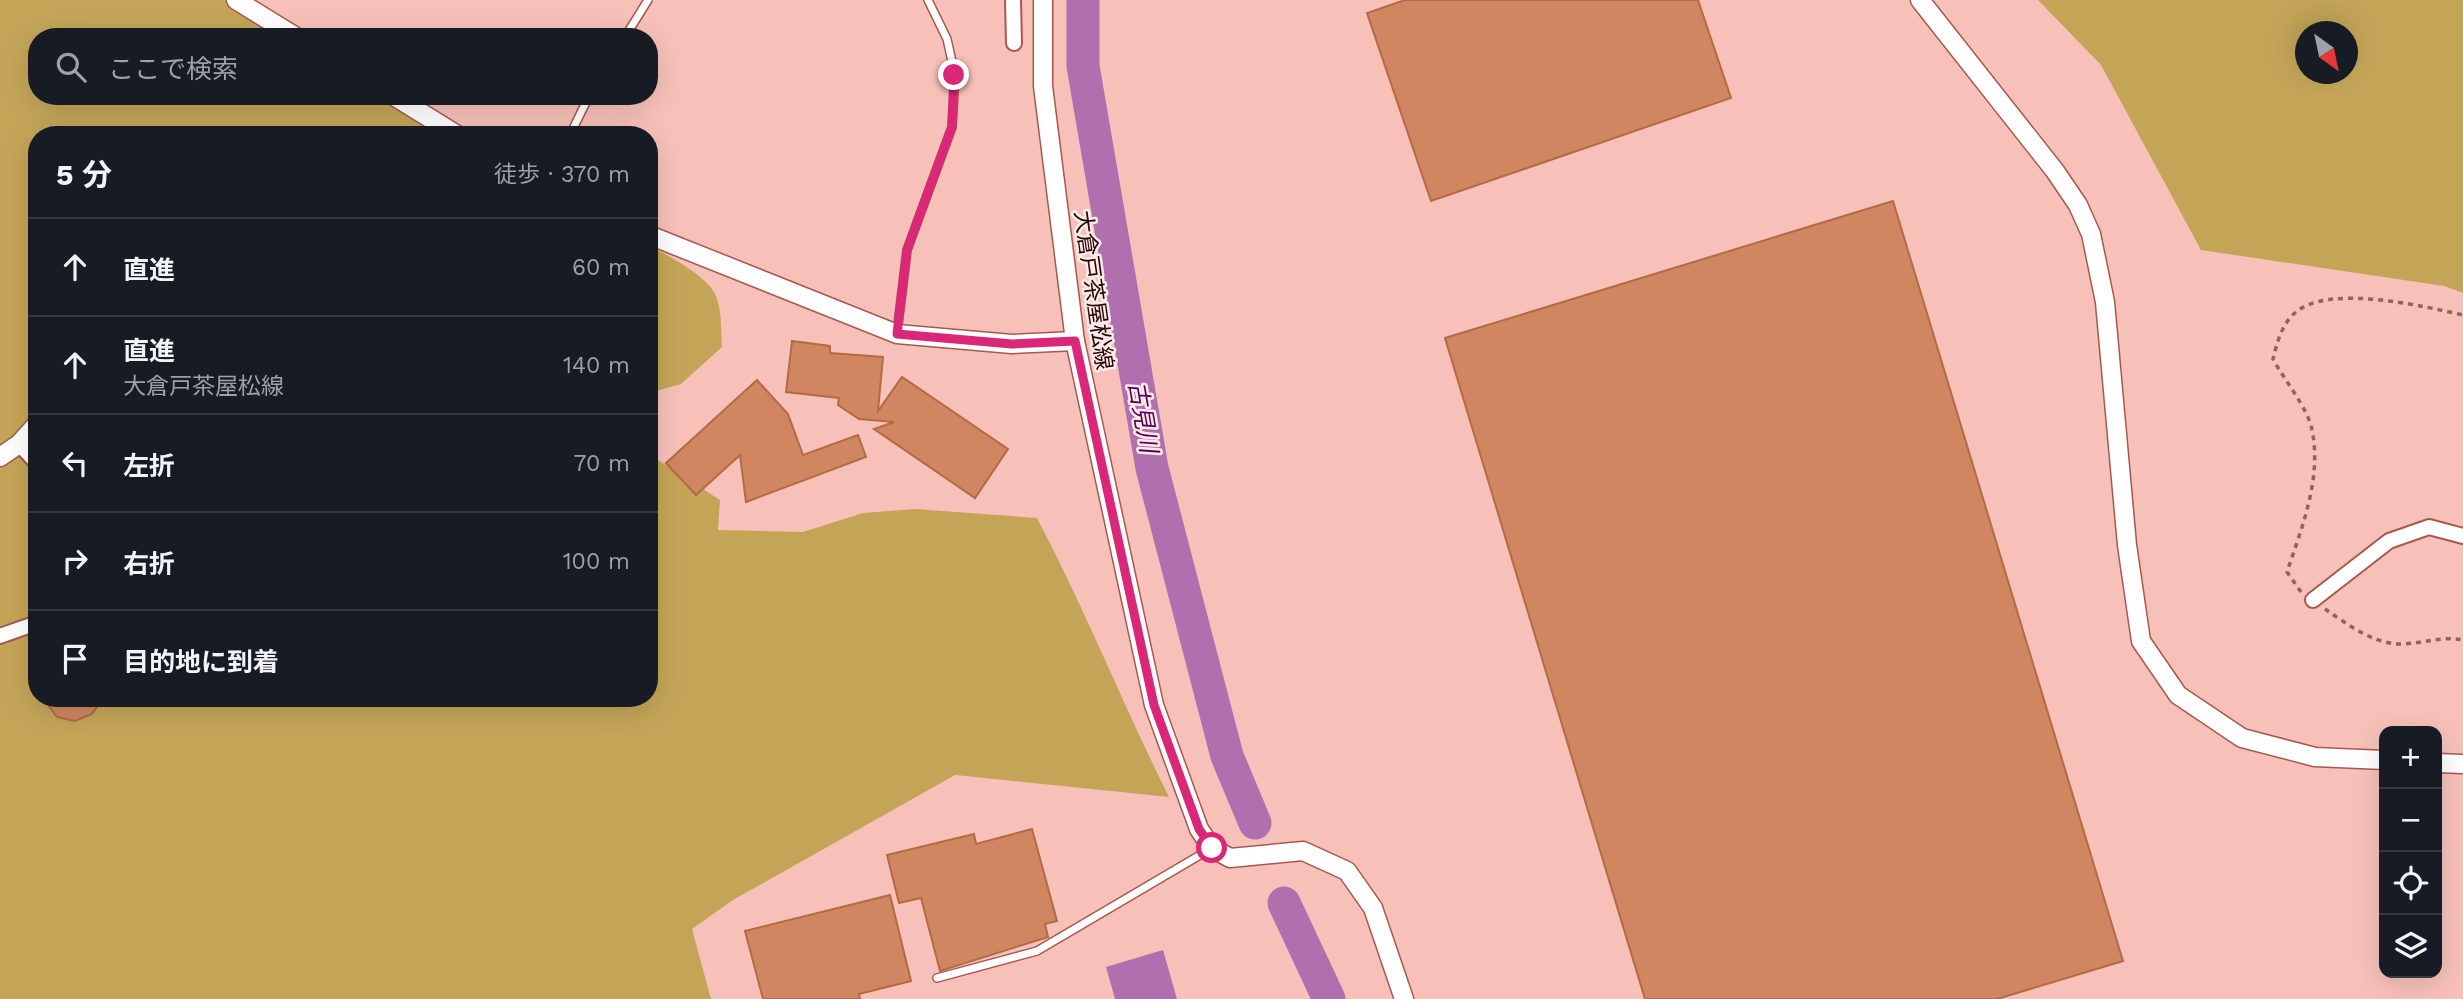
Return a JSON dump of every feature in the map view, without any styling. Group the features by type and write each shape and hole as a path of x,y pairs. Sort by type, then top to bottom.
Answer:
{"street":[{"path":"236,0 281,28"},
{"path":"1013,0 1014,43"},
{"name":"大倉戸茶屋松線","path":"1043,0 1044,86 1075,341 1154,705 1199,829 1212,848"},
{"path":"1920,0 2055,171 2078,205 2091,234 2105,302 2127,545 2141,641 2178,695 2242,738 2315,757 2379,761"},
{"path":"408,105 442,126"},
{"path":"658,239 897,334 1012,344 1075,341"},
{"path":"0,457 28,434"},
{"path":"19,444 28,454"},
{"path":"2313,600 2389,541 2429,527 2463,536"},
{"path":"0,636 28,626"},
{"path":"2442,763 2463,764"},
{"path":"1212,848 1230,858 1303,851 1347,871 1373,908 1404,999"}],"lane":[{"path":"631,28 648,0"},
{"path":"897,334 907,250 952,127 954,75 947,39 928,0"},
{"path":"574,126 585,105"},
{"path":"937,978 1037,951 1212,848"}],"path":[{"path":"2463,315 2402,301 2318,299 2294,312 2279,335 2273,359 2312,428 2315,469 2308,510 2287,572 2299,591 2360,633 2400,644 2448,637 2463,640"}],"shaded area":[{"path":"0,0 236,0 281,28 28,28 28,105 408,105 435,122 433,126 28,126 28,707 658,707 658,460 720,500 718,530 803,532 863,513 915,509 1037,518 1169,797 955,775 733,900 692,929 711,999 0,999"},
{"path":"2038,0 2463,0 2463,293 2444,286 2201,250 2101,65"},
{"path":"658,251 705,281 716,296 719,308 722,347 681,384 658,390"},
{"path":"1163,950 1177,999 1115,999 1106,967"}],"building":[{"path":"1405,0 1698,0 1731,98 1431,201 1367,13"},
{"path":"1893,201 2123,961 1997,999 1645,999 1445,338"},
{"path":"792,341 830,346 830,353 883,357 878,411 902,377 1008,449 975,498 874,429 894,422 859,419 838,405 839,398 786,392"},
{"path":"757,380 788,414 803,455 858,435 866,457 746,502 740,455 696,495 666,463"},
{"path":"50,707 97,707 92,714 75,721 57,717"},
{"path":"1032,829 1057,921 1045,924 1048,937 940,971 921,898 899,903 887,855 974,834 976,844"},
{"path":"890,895 911,981 859,994 860,999 763,999 745,931"}],"waterway":[{"name":"古見川","path":"1083,0 1083,66 1152,468 1227,756 1255,823"},
{"name":"古見川","path":"1284,903 1329,999"}],"route":[{"path":"954,75 952,127 907,250 897,334 1012,344 1075,341 1154,705 1199,829 1212,848"}]}
